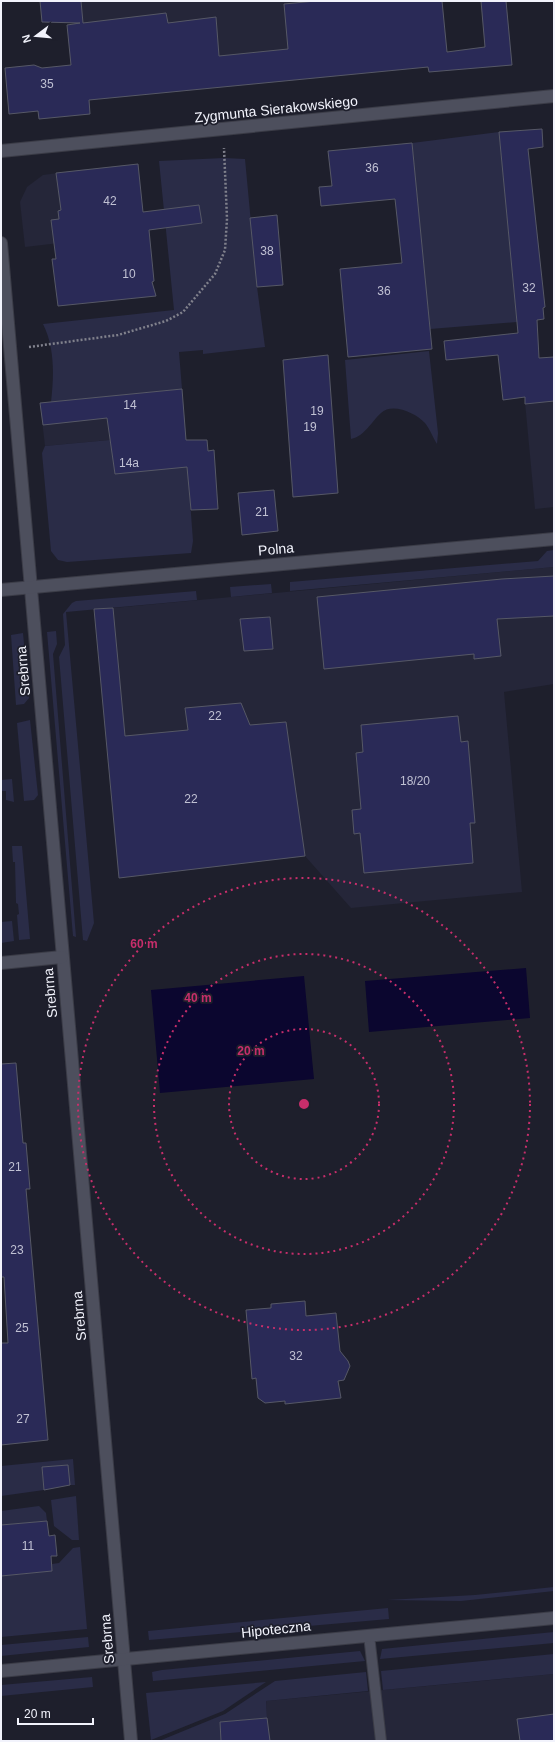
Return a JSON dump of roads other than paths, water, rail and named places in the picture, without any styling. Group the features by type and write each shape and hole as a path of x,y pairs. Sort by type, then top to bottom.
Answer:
{"street":[{"name":"Zygmunta Sierakowskiego","path":"1,151 554,96"},
{"name":"Srebrna","path":"1,243 131,1741"},
{"name":"Polna","path":"1,590 554,539"},
{"path":"1,963 62,957"},
{"name":"Hipoteczna","path":"1,1671 554,1618"}],"lane":[{"path":"369,1635 381,1741"}]}
